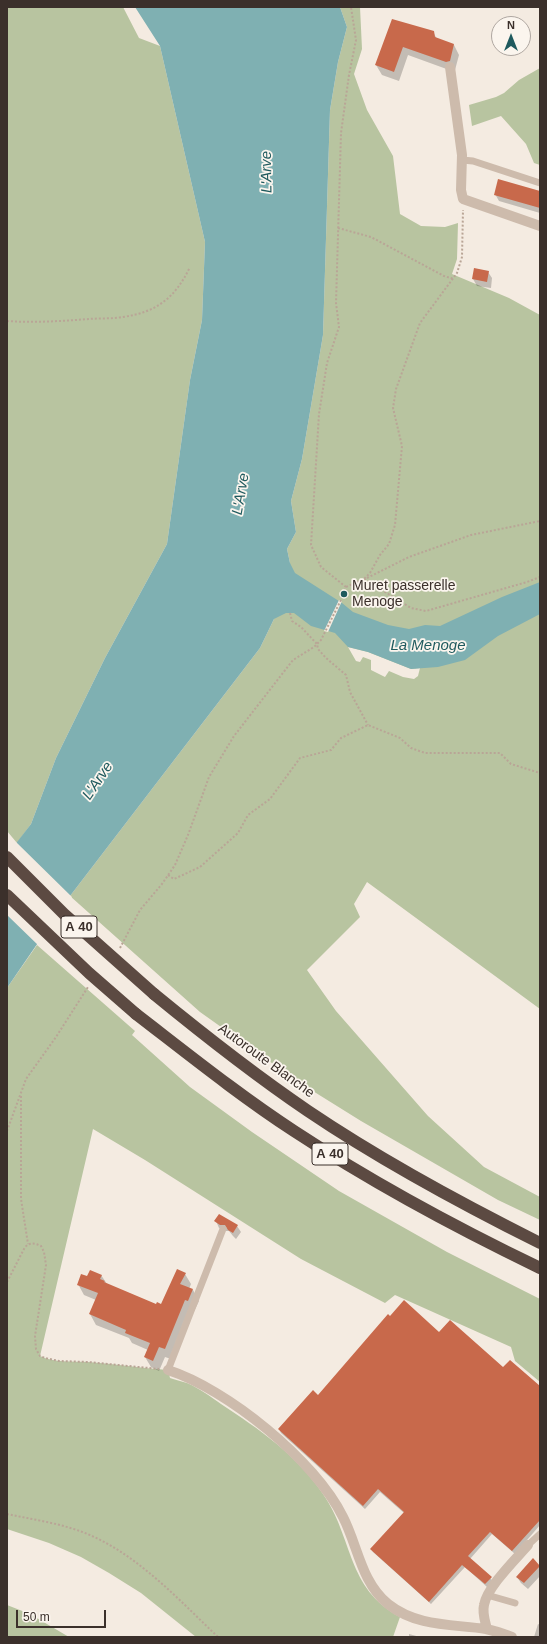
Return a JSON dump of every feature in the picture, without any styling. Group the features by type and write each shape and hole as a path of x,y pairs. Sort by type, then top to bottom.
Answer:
{"highway":[{"name":"Autoroute Blanche","path":"7,857 64,914 154,994 217,1045 309,1111 405,1172 453,1199 540,1243"},
{"name":"A 40","path":"7,895 89,973 136,1014 249,1099 339,1159 395,1193 441,1219 540,1268"}],"street":[{"path":"450,67 462,160 460,190 463,199 540,226"},
{"path":"168,1370 188,1378 220,1396 255,1420 302,1461 334,1501 351,1534 368,1580 373,1589 388,1604 402,1613 436,1625 487,1629 512,1637"},
{"path":"487,1629 483,1615 487,1595 509,1566 528,1545"}],"lane":[{"path":"462,160 473,161 540,184"},
{"path":"168,1370 223,1229"},
{"path":"528,1545 540,1534"},
{"path":"487,1595 515,1603"}],"path":[{"path":"346,586 321,567 311,545 319,414 327,363 339,327 336,303 340,133 356,40 351,7"},
{"path":"364,579 370,573 380,555 389,544 395,525 402,446 393,408 396,389 420,323 458,273 462,257 463,199"},
{"path":"338,228 371,237 444,276 454,279"},
{"path":"7,321 30,323 122,318 147,312 163,304 174,293 182,283 190,267"},
{"path":"118,952 123,946 140,910 168,875 188,835 209,777 234,736 293,660 318,643 324,636 346,586 364,579 409,556 471,535 534,524 540,521"},
{"path":"364,579 410,608 426,611 540,577"},
{"path":"290,613 292,621 301,626 318,643 318,649 326,658 346,675 350,692 368,725 400,738 412,748 425,753 500,753 511,764 540,773"},
{"path":"168,875 174,879 200,867 238,833 248,815 270,799 300,758 331,750 341,738 368,725"},
{"path":"7,1131 26,1079 56,1037 82,993 92,981"},
{"path":"21,1094 21,1199 28,1244"},
{"path":"7,1282 25,1246 33,1243 41,1246 44,1252 46,1265 35,1336 36,1349 40,1356 59,1361 88,1362 168,1370"},
{"path":"7,1514 82,1532 112,1547 131,1559 218,1637"}],"green space":[{"path":"7,7 123,7 139,38 160,46 205,242 202,320 190,380 167,544 105,658 56,758 31,824 17,843 7,831"},
{"path":"340,7 360,7 362,49 354,74 367,110 393,156 400,214 421,226 445,227 458,223 457,259 452,274 509,298 540,315 540,1009 367,882 354,904 360,917 307,970 336,1011 428,1116 484,1167 540,1197 540,1220 498,1200 361,1121 300,1083 200,1012 70,896 260,648 274,619 290,563 287,549 296,532 291,501 302,459 323,335 330,110 338,62 347,27","holes":["348,647 368,652 411,669 420,668 418,676 414,679 403,677 389,671 385,677 371,670 371,660 363,657 360,662 356,661"]},
{"path":"540,68 540,165 534,163 526,144 501,116 472,126 469,105 504,93 519,80"},
{"path":"37,945 135,1031 132,1035 190,1087 252,1132 339,1191 447,1252 540,1299 540,1382 515,1361 511,1347 395,1295 385,1303 301,1259 145,1160 93,1129 40,1356 57,1361 88,1362 168,1370 170,1378 187,1383 200,1390 263,1433 301,1467 323,1494 341,1528 360,1577 370,1592 382,1605 400,1617 393,1637 196,1637 141,1593 81,1557 49,1543 7,1529 7,988"},
{"path":"7,1605 30,1614 69,1637 7,1637"}],"water":[{"path":"135,7 340,7 347,27 338,62 330,110 323,335 302,459 291,501 296,532 287,549 290,563 295,573 342,603 353,612 388,625 409,629 425,625 440,626 502,597 540,582 540,614 498,636 465,660 438,667 411,669 368,652 348,647 335,633 311,626 294,613 286,613 274,619 260,648 70,896 7,988 7,855 31,824 56,758 105,658 167,544 190,380 202,320 205,242 160,46"}],"pier":[{"path":"339,600 342,601 328,632 324,631"},
{"path":"16,842 72,897 39,946 7,915 7,852"}],"building":[{"path":"392,19 434,31 435,37 454,44 450,61 446,62 403,47 394,72 375,65"},
{"path":"498,179 540,191 540,208 494,195"},
{"path":"474,268 489,271 487,282 472,279"},
{"path":"219,1214 238,1225 233,1233 228,1230 225,1225 220,1225 214,1221"},
{"path":"177,1269 186,1273 180,1284 193,1289 188,1301 185,1300 165,1349 159,1347 153,1361 144,1357 150,1343 125,1333 126,1330 89,1314 98,1293 77,1285 81,1274 87,1276 90,1270 102,1275 100,1279 105,1281 104,1282 156,1304 157,1302 161,1304"},
{"path":"404,1300 439,1332 450,1320 503,1367 510,1360 540,1386 540,1520 512,1551 490,1532 468,1556 492,1577 485,1584 462,1565 429,1602 370,1549 404,1512 378,1489 363,1506 278,1429 313,1390 318,1395 388,1314 390,1316"},
{"path":"533,1558 540,1566 524,1583 516,1577"}],"place":[{"name":"Muret passerelle Menoge","path":"344,594"}],"water label":[{"name":"L'Arve","path":"267,172"},
{"name":"L'Arve","path":"241,494"},
{"name":"La Menoge","path":"428,646"},
{"name":"L'Arve","path":"98,781"}]}
